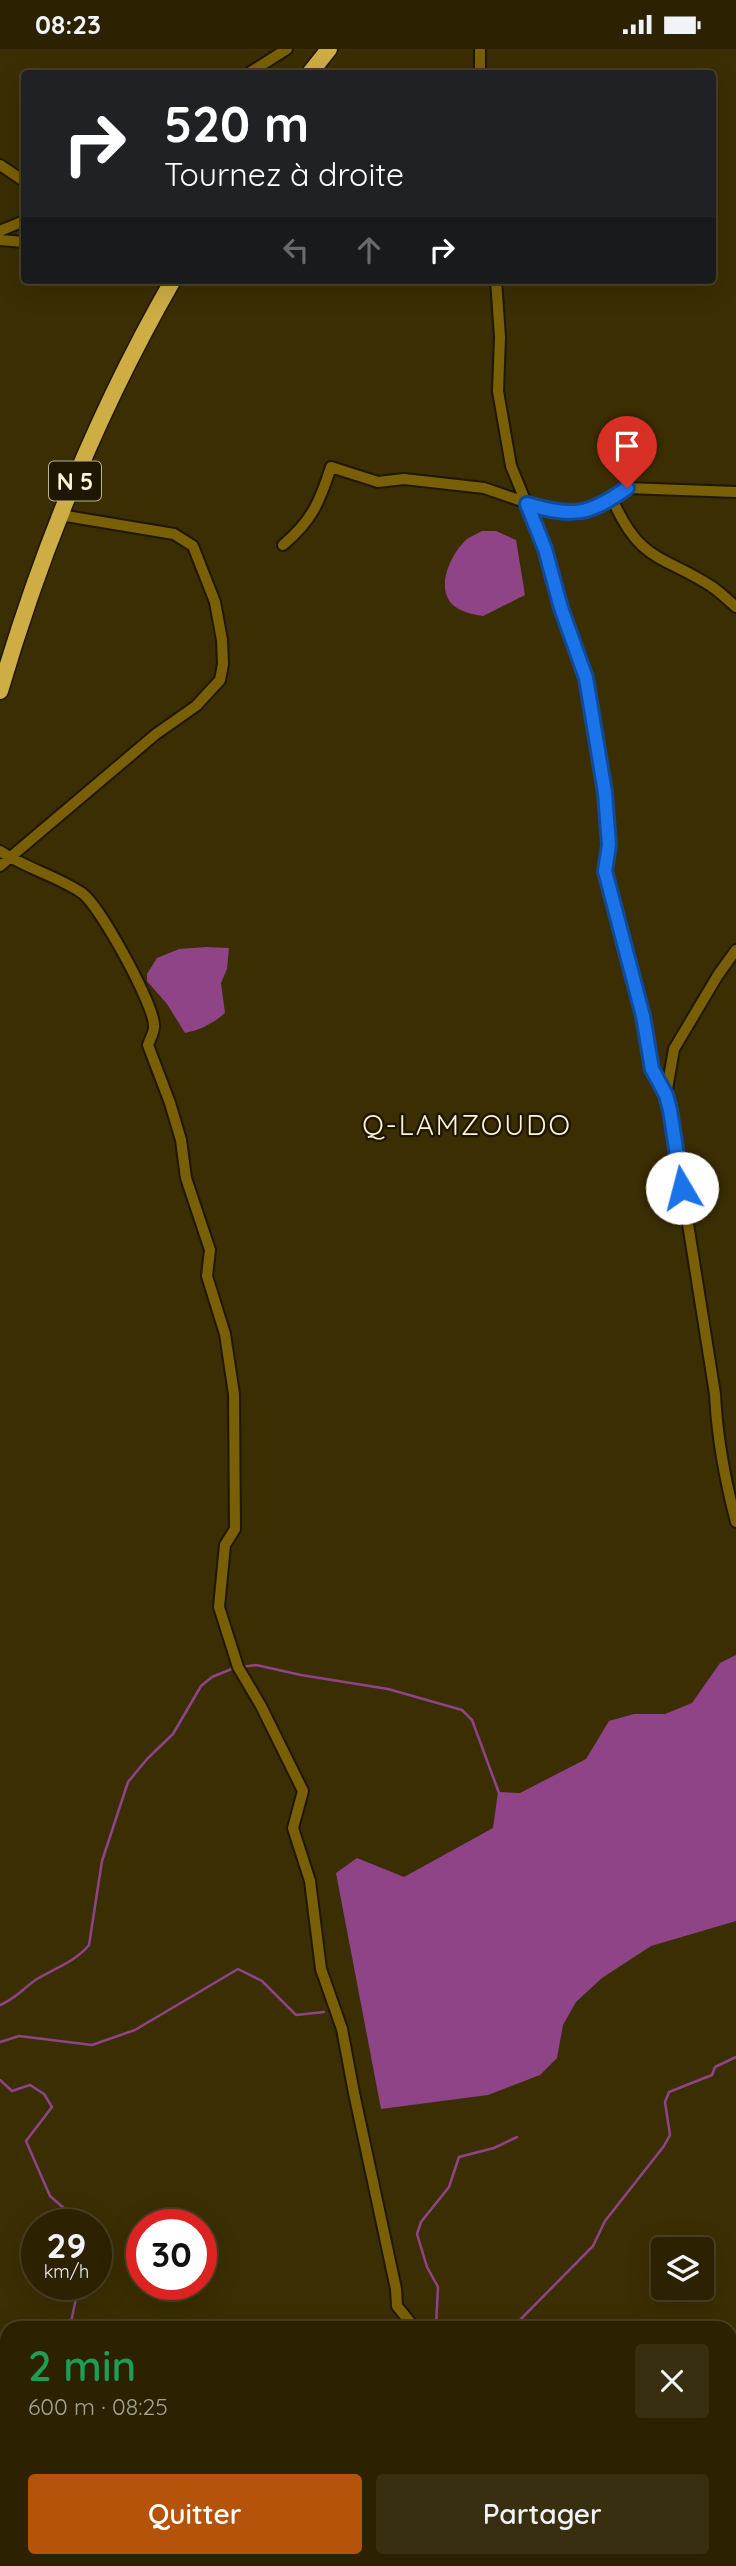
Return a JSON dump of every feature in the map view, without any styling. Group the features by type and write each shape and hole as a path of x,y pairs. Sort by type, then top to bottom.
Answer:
{"highway":[{"path":"312,70 328,49"},
{"name":"N 5","path":"0,691 60,515 139,339 171,284"}],"street":[{"path":"254,70 287,49"},
{"path":"480,49 480,70"},
{"path":"0,165 21,179"},
{"path":"0,231 21,222"},
{"path":"0,240 21,241"},
{"path":"496,284 498,391 511,466 545,549 561,608 586,678 605,793 609,845 605,871 643,1016 652,1069 666,1095 707,1343 718,1436 736,1523"},
{"path":"283,545 300,531 319,504 331,467 378,482 404,479 484,488 554,512 578,514 608,502 627,488 736,492"},
{"path":"608,502 614,503 624,526 642,548 664,563 712,586 736,607"},
{"path":"0,866 156,734 196,706 220,680 223,664 215,602 193,546 174,534 60,515"},
{"path":"0,851 83,894 96,908 120,948 152,1012 155,1027 148,1045 170,1103 181,1140 186,1178 210,1250 207,1276 225,1334 234,1394 235,1528 225,1545 219,1607 237,1667 261,1706 303,1791 293,1828 310,1881 321,1969 342,2029 396,2289 397,2306 409,2321"},
{"path":"666,1095 674,1049 736,950"}],"shaded area":[{"path":"482,531 496,531 516,540 525,595 483,616 455,607 447,597 445,588 445,579 456,552 467,539"},
{"path":"229,948 227,969 221,983 225,1013 206,1026 185,1033 167,1004 147,981 147,974 157,958 179,949"},
{"path":"736,1655 736,1921 651,1946 602,1978 576,2002 563,2025 557,2058 540,2075 488,2095 381,2109 336,1873 357,1858 404,1877 493,1828 498,1792 520,1793 586,1759 609,1721 634,1714 665,1714 692,1703 720,1663"}],"waterway":[{"path":"241,1667 256,1665 388,1689 462,1710 472,1720 499,1793"},
{"path":"0,2005 37,1979 71,1960 89,1945 102,1861 128,1782 173,1734 201,1686 212,1677 234,1668"},
{"path":"0,2042 19,2036 92,2045 135,2030 238,1969 262,1981 296,2015 324,2012"},
{"path":"519,2321 593,2246 605,2221 664,2146 670,2135 665,2102 669,2092 712,2075 715,2067 736,2057"},
{"path":"0,2080 12,2091 30,2085 44,2094 52,2107 26,2141 50,2196 65,2209"},
{"path":"436,2321 438,2287 427,2267 417,2234 421,2222 449,2187 459,2157 494,2148 517,2137"},
{"path":"71,2321 76,2300"}],"district":[{"name":"Q-LAMZOUDO","path":"467,1124"}],"route":[{"path":"627,488 608,502 578,514 554,512 527,504 545,549 561,608 586,678 605,793 609,845 605,871 643,1016 652,1069 666,1095 670,1110 682,1188"}]}
